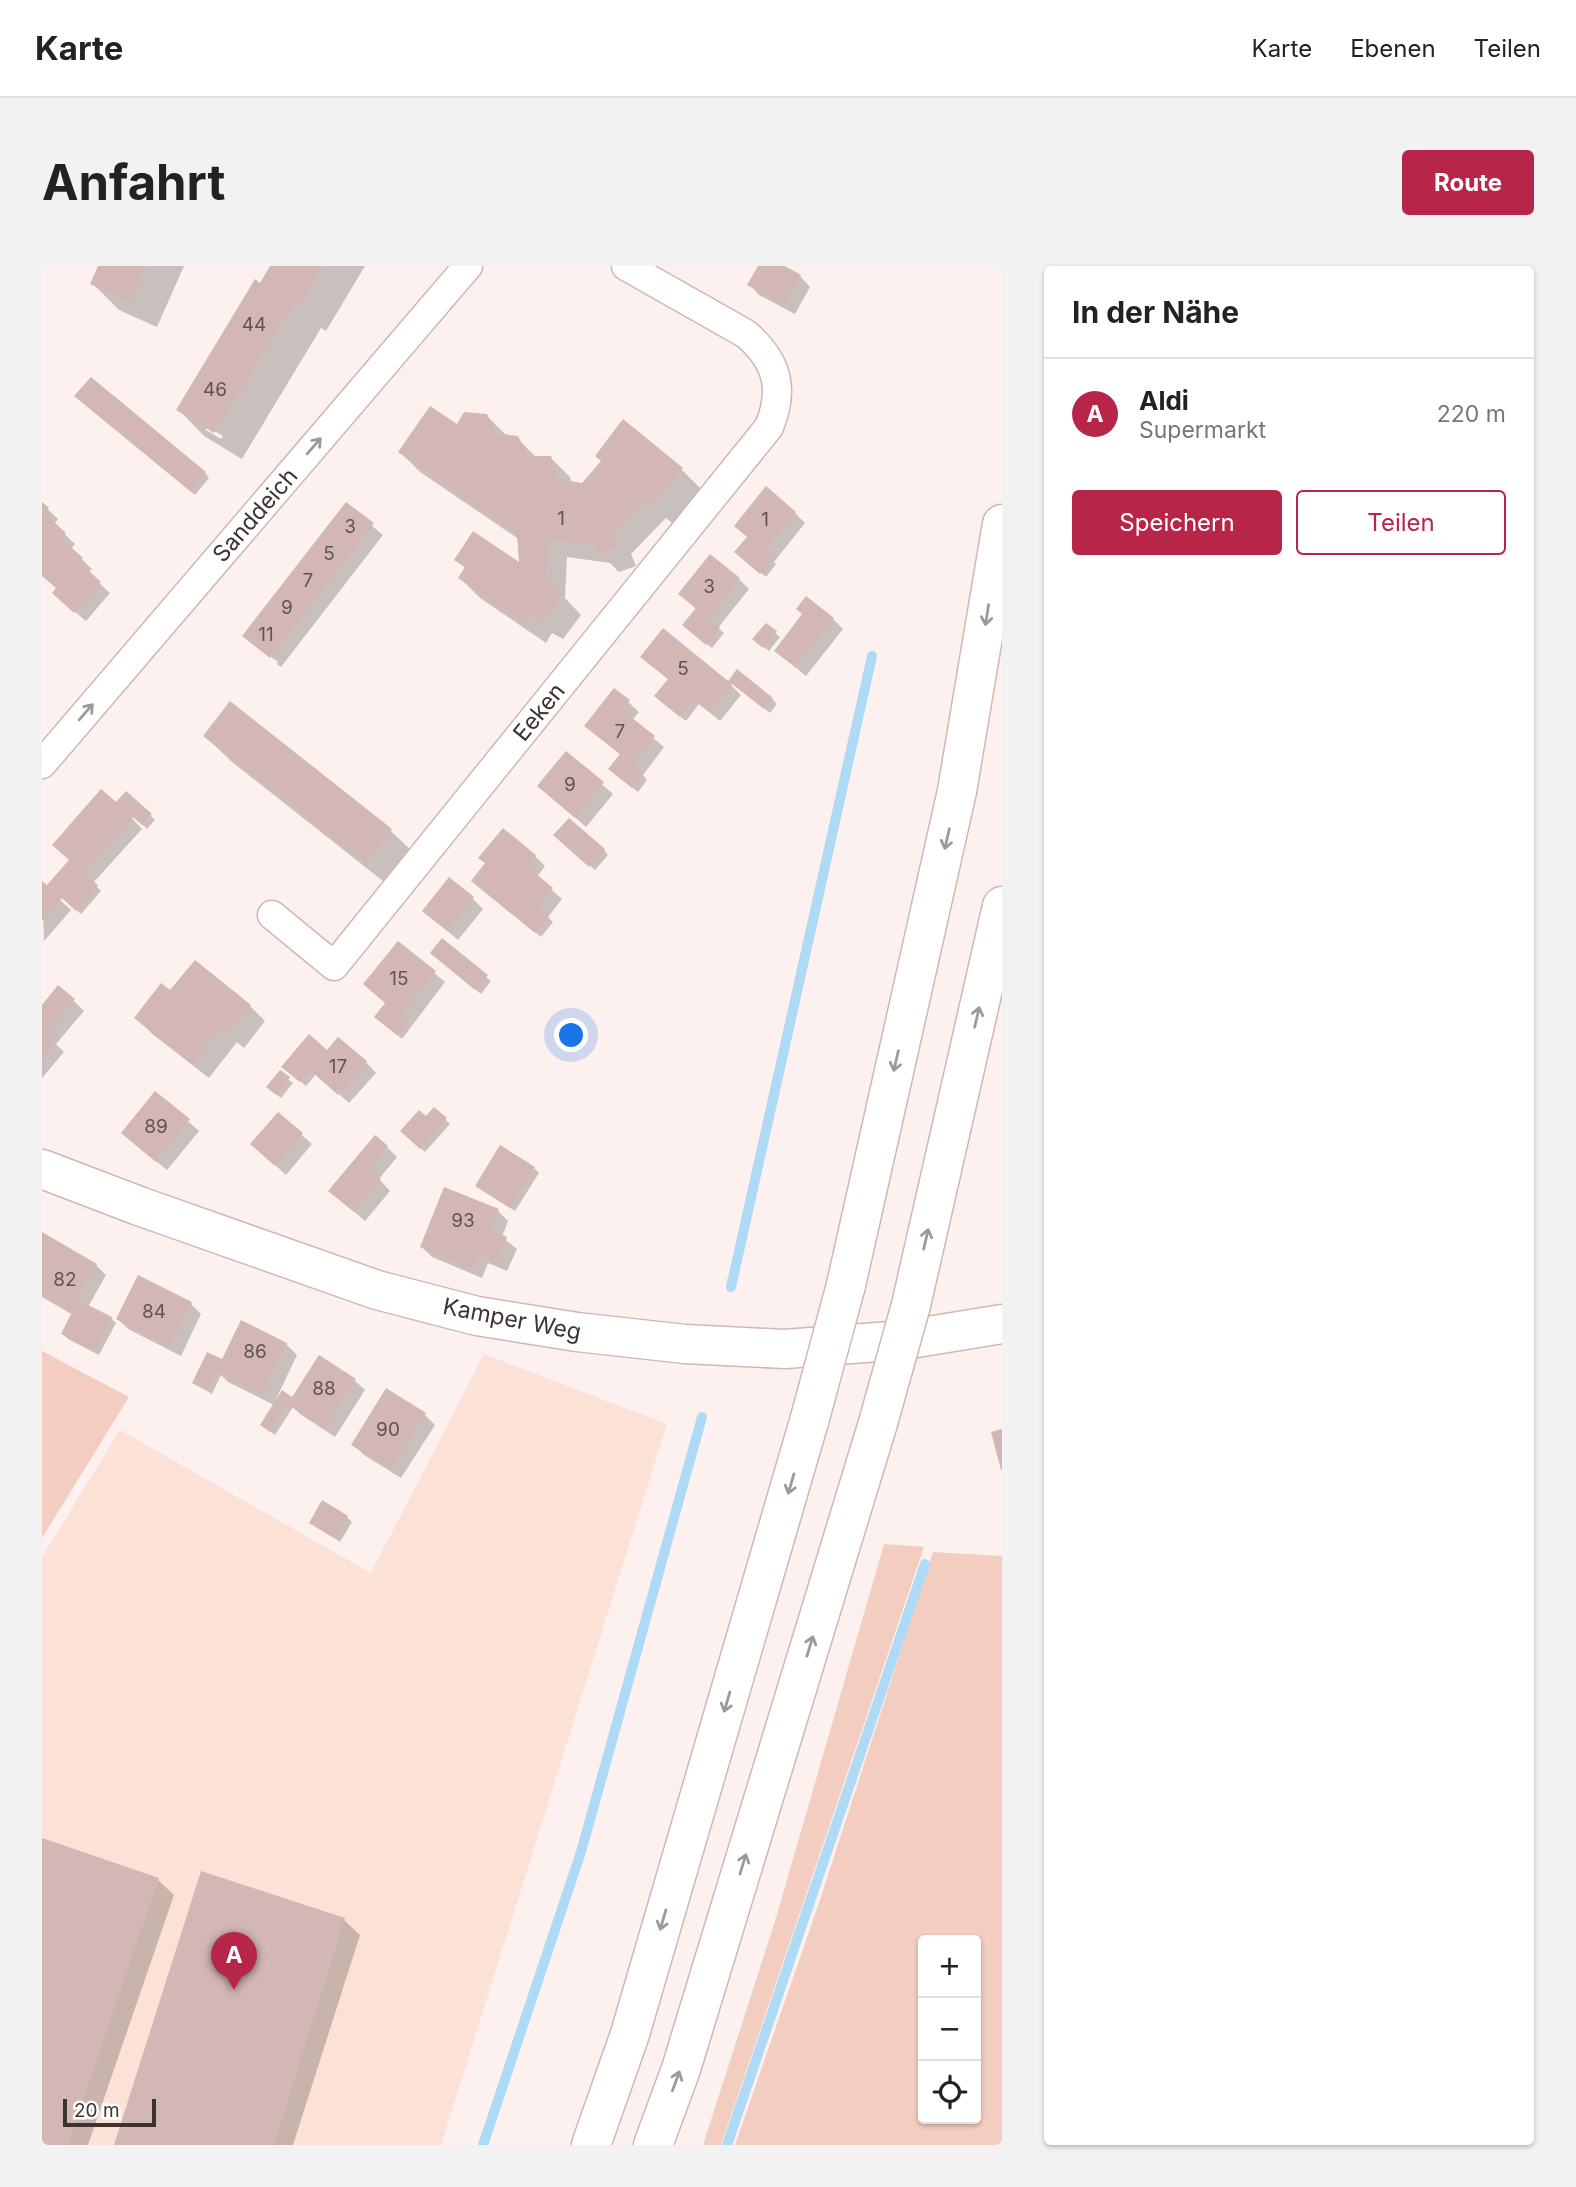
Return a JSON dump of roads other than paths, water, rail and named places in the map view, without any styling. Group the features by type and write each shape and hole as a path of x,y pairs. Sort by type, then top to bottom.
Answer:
{"main road":[{"path":"591,2145 630,2034 810,1418 846,1284 957,791 1002,524"},
{"path":"653,2145 681,2069 878,1423 911,1305 1002,906"},
{"name":"Kamper Weg","path":"42,1169 377,1290 477,1316 685,1344 785,1349 904,1340 1002,1324"}],"street":[{"name":"Sanddeich","path":"42,764 468,266"},
{"name":"Eeken","path":"272,915 334,965 769,427 777,404 778,389 771,362 762,350 746,334 626,266"}],"waterway":[{"path":"731,1287 872,656"},
{"path":"483,2145 581,1852 702,1417"},
{"path":"727,2145 925,1564"}],"place":[{"name":"Aldi","path":"234,1990"}]}
